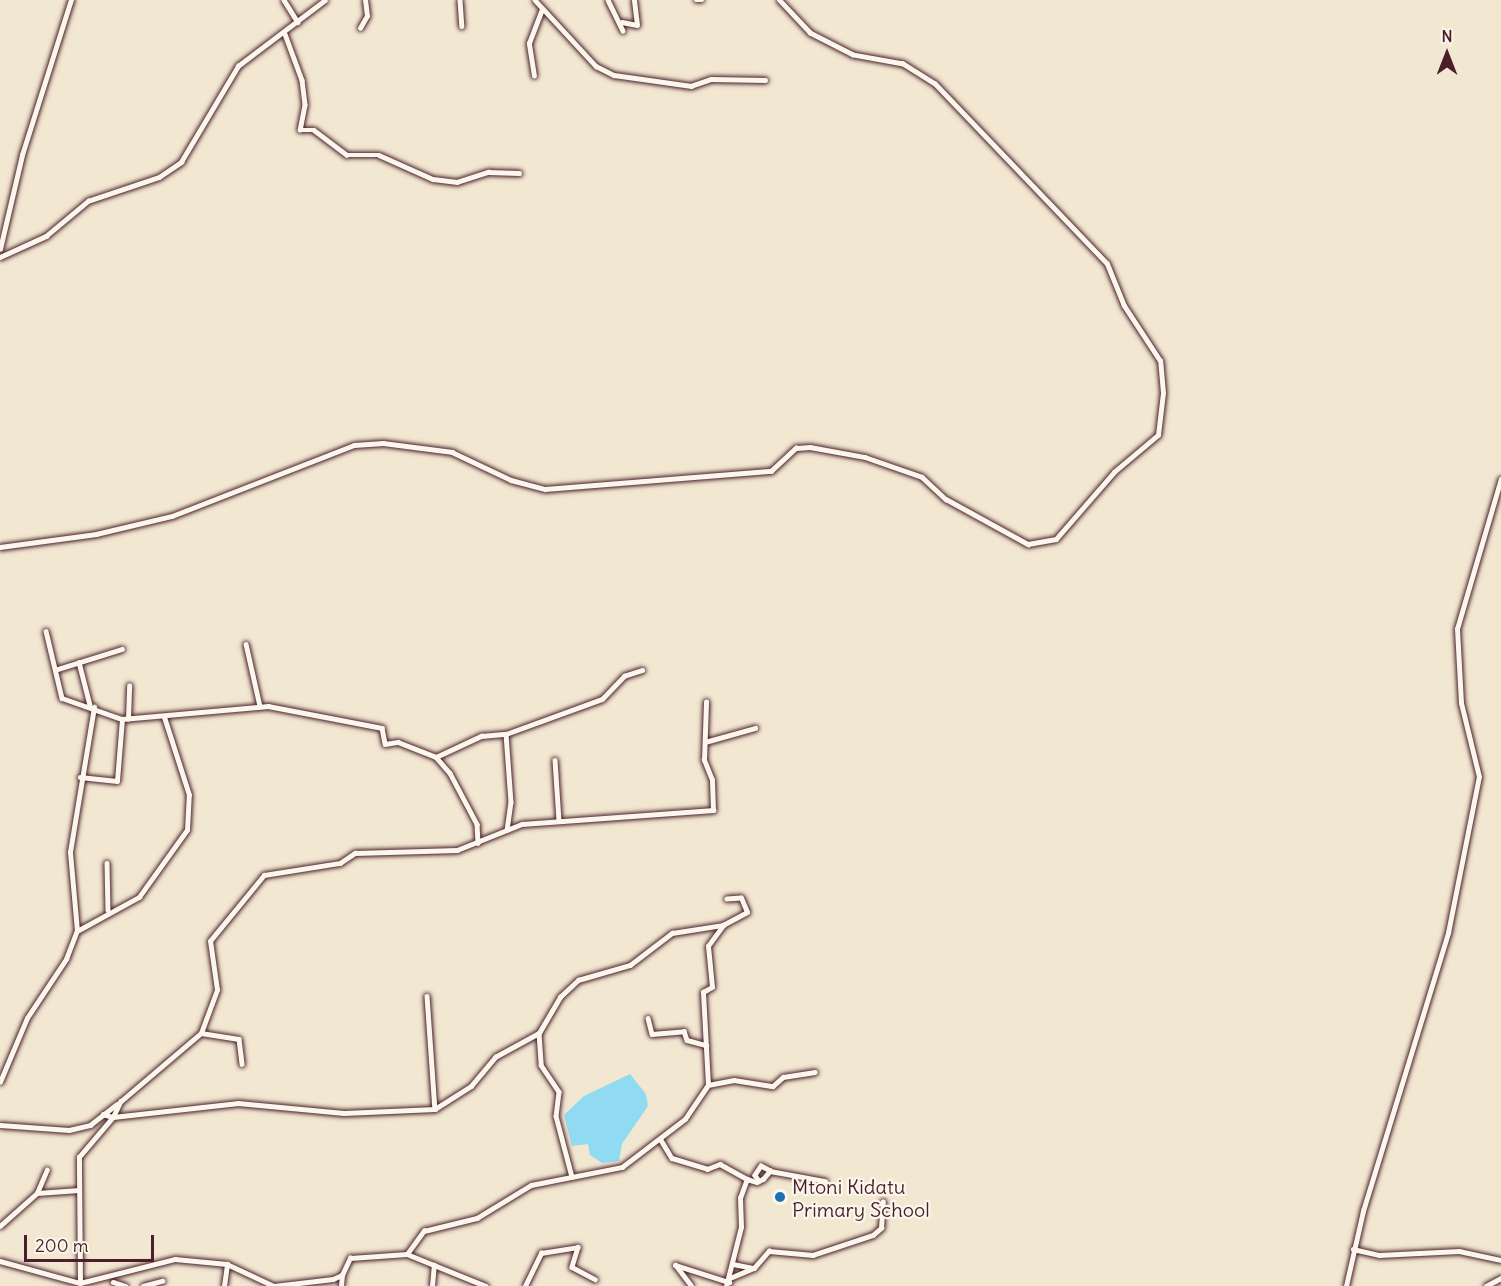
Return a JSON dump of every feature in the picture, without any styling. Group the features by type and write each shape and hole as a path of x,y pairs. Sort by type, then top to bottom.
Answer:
{"street":[{"path":"0,249 22,155 71,0"},
{"path":"284,0 298,22"},
{"path":"0,257 46,236 88,201 159,177 181,162 238,66 285,34 325,0"},
{"path":"360,28 367,16 364,0"},
{"path":"460,0 462,26"},
{"path":"535,0 596,66 619,77 691,86 712,79 765,80"},
{"path":"608,0 622,22 623,31"},
{"path":"622,22 637,25 634,0"},
{"path":"696,0 701,0"},
{"path":"0,547 96,534 171,516 354,445 382,443 452,452 511,480 545,489 771,471 796,448 810,447 865,457 922,477 946,499 1028,544 1056,539 1114,472 1158,435 1163,393 1160,361 1124,306 1107,264 935,84 903,64 853,55 810,33 780,0"},
{"path":"534,76 529,43 542,9"},
{"path":"285,34 302,80 305,105 300,130 314,130 347,155 380,155 433,179 457,182 488,172 519,173"},
{"path":"1346,1286 1353,1249 1448,933 1479,777 1461,703 1457,629 1501,479"},
{"path":"46,631 62,698 92,706 122,719 164,717 260,706 293,707 319,717 382,728 385,744 398,742 436,757 466,799 477,824 478,843"},
{"path":"246,644 260,706"},
{"path":"55,670 122,648"},
{"path":"0,1082 27,1018 66,959 77,931 70,861 80,777 92,706 79,662"},
{"path":"436,757 481,736 506,734 602,699 624,676 642,670"},
{"path":"128,719 129,686"},
{"path":"0,1125 69,1130 90,1125 201,1033 217,990 210,941 264,875 340,863 355,853 457,850 507,830 559,820 713,810 705,742 706,702"},
{"path":"77,931 108,910 139,897 180,846 188,824 189,795 164,717"},
{"path":"80,777 117,781 122,719"},
{"path":"705,742 756,728"},
{"path":"506,734 511,802 507,830"},
{"path":"555,760 559,820"},
{"path":"106,863 108,910"},
{"path":"103,1114 115,1115 238,1103 390,1114 435,1109 471,1086 495,1058 538,1034 560,997 578,980 630,965 672,933 723,924 748,908 741,898 727,899"},
{"path":"408,1254 434,1227 477,1218 531,1185 622,1167 662,1140 685,1119 708,1085 703,992 712,987 708,946 723,924"},
{"path":"426,996 435,1109"},
{"path":"648,1018 652,1034 684,1031 687,1040 706,1046"},
{"path":"201,1033 238,1039 242,1064"},
{"path":"538,1034 541,1065 559,1092 556,1116 572,1177"},
{"path":"708,1085 734,1080 772,1086 783,1077 815,1072"},
{"path":"78,1282 79,1157 115,1115 117,1104"},
{"path":"109,1110 115,1115"},
{"path":"662,1140 672,1158 707,1169 720,1164 747,1179 759,1181"},
{"path":"759,1181 758,1168 825,1181"},
{"path":"0,1226 37,1192 47,1170"},
{"path":"759,1181 770,1171"},
{"path":"728,1282 747,1179"},
{"path":"37,1192 79,1190"},
{"path":"691,1286 675,1265 728,1282 754,1268 769,1251 813,1256 877,1233 883,1202"},
{"path":"525,1286 541,1253 578,1247 572,1267 595,1279"},
{"path":"1353,1249 1379,1255 1459,1251 1501,1260"},
{"path":"341,1286 342,1275 350,1258 408,1254 486,1286"},
{"path":"113,1282 129,1268 175,1259 227,1264 274,1286 342,1275"},
{"path":"0,1261 78,1282 113,1282 125,1286"},
{"path":"224,1286 227,1264"},
{"path":"733,1264 754,1268"},
{"path":"432,1286 434,1265"},
{"path":"1486,1286 1501,1278"},
{"path":"143,1286 162,1281"},
{"path":"70,1286 78,1282"}],"water":[{"path":"630,1074 646,1094 648,1106 622,1144 619,1161 602,1163 590,1155 588,1144 572,1146 564,1115 584,1096"}],"place":[{"name":"Mtoni Kidatu Primary School","path":"780,1197"}]}
